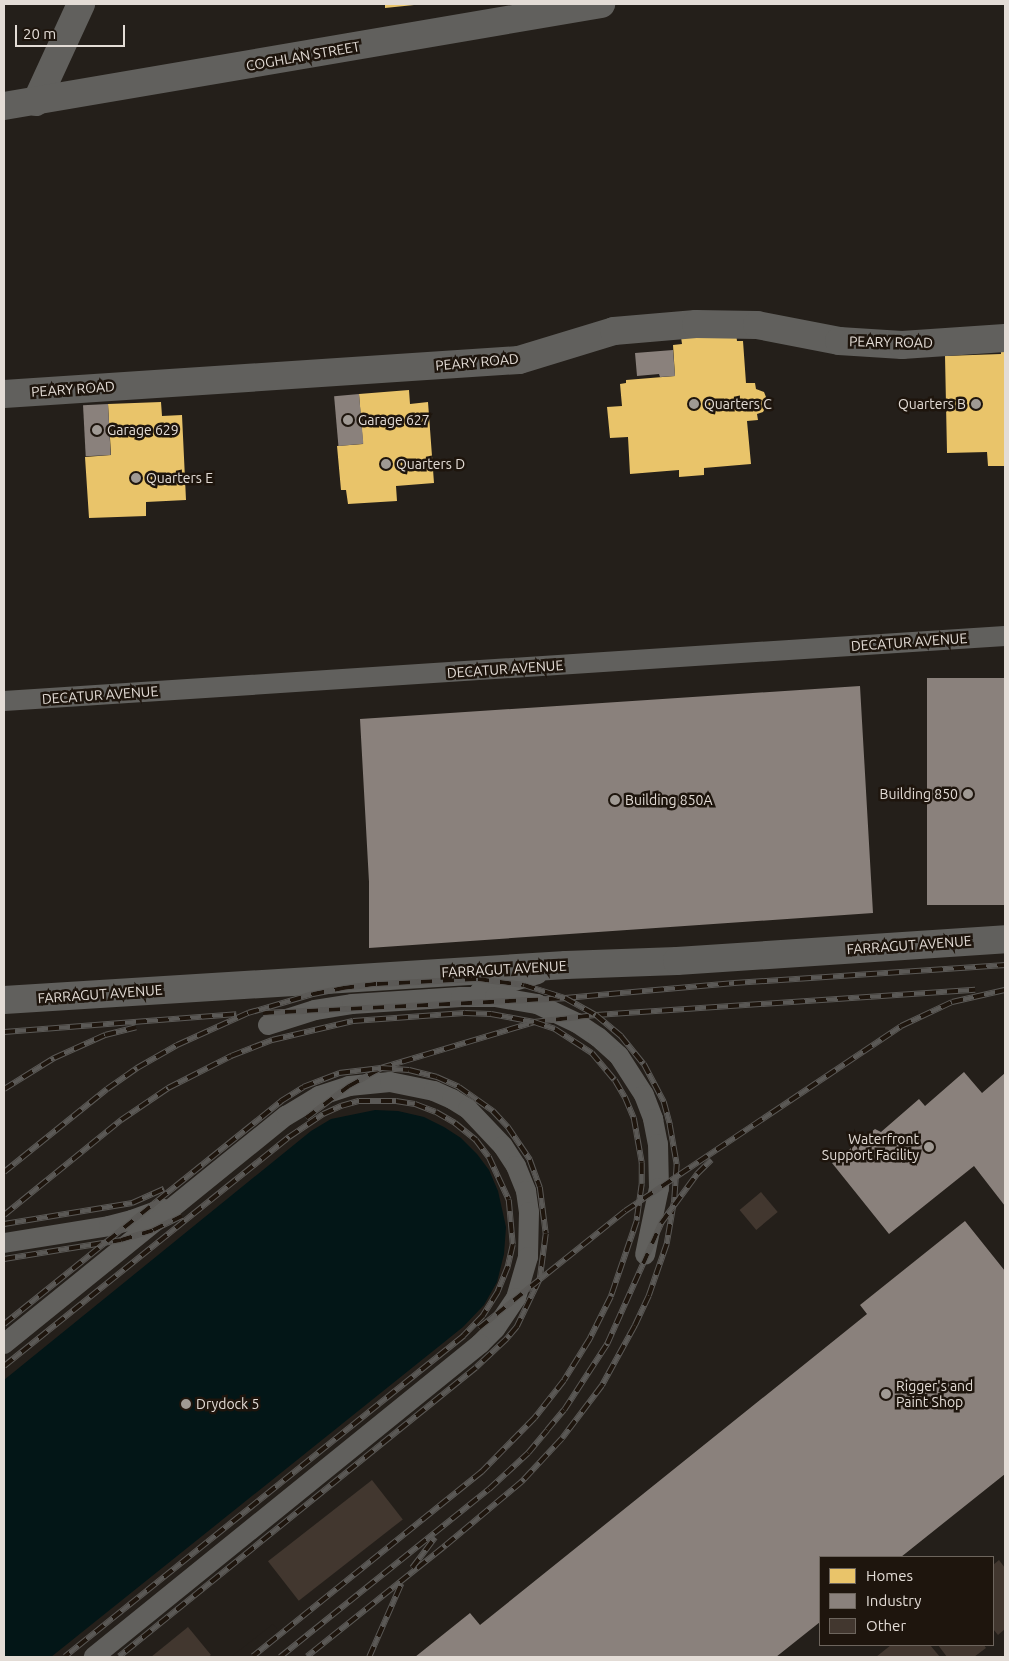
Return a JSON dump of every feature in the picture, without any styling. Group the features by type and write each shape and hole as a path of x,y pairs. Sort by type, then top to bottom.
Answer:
{"street":[{"path":"36,102 81,4"},
{"name":"COGHLAN STREET","path":"4,106 602,4"},
{"name":"PEARY ROAD","path":"4,394 519,360 614,331 696,324 757,325 840,341 902,345 1005,338"},
{"name":"FARRAGUT AVENUE","path":"4,1000 566,965 677,961 1005,939"}],"lane":[{"name":"DECATUR AVENUE","path":"4,701 1005,636"},
{"path":"461,997 566,965"},
{"path":"266,984 384,1000"},
{"path":"268,1025 315,1010 384,1000 495,997 537,1004 556,1012 598,1037 619,1056 633,1075 653,1120 660,1166 654,1218 645,1255"},
{"path":"4,1344 286,1116 307,1102 349,1086 390,1082 410,1085 434,1091 468,1109 503,1146 516,1166 526,1191 530,1229 528,1257 516,1298 495,1329 480,1344 94,1657"},
{"path":"4,1243 132,1220 169,1206 194,1191"}],"shaded area":[{"name":"Drydock 5","path":"375,1110 398,1111 424,1117 444,1127 461,1138 477,1154 489,1170 498,1191 506,1227 504,1254 497,1282 484,1305 463,1327 51,1657 4,1657 4,1380 311,1131 331,1119"}],"pier":[{"path":"273,1624 300,1657 231,1657"}],"building: Homes":[{"path":"385,4 414,4 414,5 385,8"},
{"name":"Quarters C","path":"736,333 737,341 743,341 746,383 755,383 756,389 764,392 768,402 763,412 757,414 758,420 747,421 751,464 704,468 704,475 679,477 679,470 630,474 628,437 610,438 607,407 622,406 620,384 626,383 626,380 675,376 673,345 682,344 681,337"},
{"name":"Quarters B","path":"1001,347 1005,347 1005,466 988,466 987,452 947,453 945,356 1001,354"},
{"name":"Quarters D","path":"409,390 410,404 428,402 434,483 396,486 397,501 348,504 346,490 341,490 337,446 363,444 359,394"},
{"name":"Quarters E","path":"161,402 162,416 182,415 186,500 146,502 146,516 89,518 85,457 111,455 108,404"}],"building: Industry":[{"path":"673,350 675,376 660,377 659,374 637,376 635,353"},
{"name":"Garage 627","path":"359,394 363,444 338,446 334,396"},
{"name":"Garage 629","path":"108,404 111,455 86,456 83,405"},
{"name":"Building 850","path":"927,678 1005,678 1005,905 927,905"},
{"name":"Building 850A","path":"860,686 873,913 369,948 369,882 360,719"},
{"name":"Waterfront Support Facility","path":"964,1072 982,1093 1005,1073 1005,1206 974,1166 889,1234 832,1163 875,1129 881,1132 919,1099 925,1106"},
{"name":"Rigger's and Paint Shop","path":"965,1221 1005,1271 1005,1474 902,1556 819,1556 819,1623 776,1657 415,1657 470,1613 480,1625 867,1314 860,1305"}],"building: Other":[{"path":"761,1192 778,1212 756,1230 740,1210"},
{"path":"372,1480 403,1519 299,1601 268,1561"},
{"path":"999,1560 1005,1568 1005,1629 998,1635 994,1630 994,1564"},
{"path":"188,1627 211,1655 208,1657 151,1657"},
{"path":"890,1646 931,1646 940,1657 876,1657"},
{"path":"939,1646 985,1646 986,1648 974,1657 947,1657"}],"railway":[{"path":"263,1013 565,998 734,983 1005,965"},
{"path":"4,1172 107,1089 137,1068 177,1045 248,1013 313,994 343,988 377,984 478,979 524,985 565,998 596,1015 621,1036 644,1064 664,1102 670,1125 677,1164 674,1203 667,1244 649,1296 602,1386 562,1439 522,1482 307,1657"},
{"path":"306,1118 349,1086 381,1068 534,1022 596,1015 975,990"},
{"path":"479,1328 625,1211 901,1026 952,1002 1005,990"},
{"path":"4,1215 121,1120 168,1088 231,1056 272,1040 353,1021 465,1013 491,1014 534,1022 555,1029 592,1053 615,1080 625,1097 634,1118 642,1163 642,1184 637,1221 611,1297 590,1339 564,1381 535,1418 482,1472 253,1657"},
{"path":"4,1032 236,1014"},
{"path":"4,1089 54,1058 105,1035 136,1027"},
{"path":"4,1324 281,1101 303,1087 339,1073 381,1068 409,1070 437,1077 459,1087 493,1111 508,1127 530,1160 540,1187 546,1234 540,1279 517,1327 507,1339 476,1368 119,1657"},
{"path":"4,1366 289,1137 323,1114 341,1106 359,1101 396,1101 415,1104 436,1112 455,1123 476,1140 489,1157 509,1200 513,1245 508,1267 498,1292 483,1316 464,1336 65,1657"},
{"path":"280,1657 489,1489 528,1453 564,1410 607,1344 661,1223 697,1174 711,1160"},
{"path":"4,1224 132,1203 164,1189"},
{"path":"4,1259 121,1240 153,1230 182,1216"},
{"path":"412,1568 435,1538"},
{"path":"369,1657 401,1584"}],"place":[{"name":"Quarters C","path":"694,404"},
{"name":"Quarters B","path":"976,404"},
{"name":"Garage 627","path":"348,420"},
{"name":"Garage 629","path":"97,430"},
{"name":"Quarters D","path":"386,464"},
{"name":"Quarters E","path":"136,478"},
{"name":"Building 850","path":"968,794"},
{"name":"Building 850A","path":"615,800"},
{"name":"Waterfront Support Facility","path":"929,1147"},
{"name":"Rigger's and Paint Shop","path":"886,1394"},
{"name":"Drydock 5","path":"186,1404"}]}
